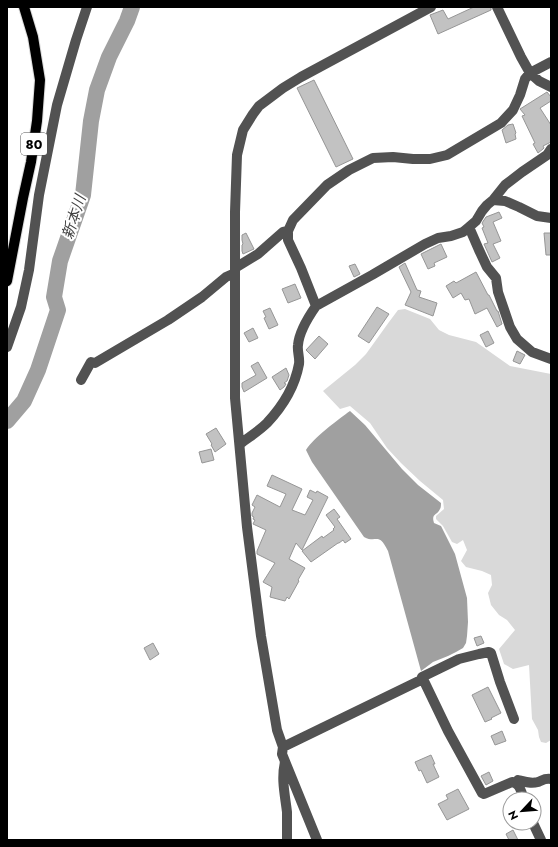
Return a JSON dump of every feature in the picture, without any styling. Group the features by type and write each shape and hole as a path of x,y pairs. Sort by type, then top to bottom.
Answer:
{"main road":[{"name":"80","path":"7,281 31,162 37,121 39,73 33,37 24,7"}],"street":[{"path":"7,347 21,307 27,278 39,195 57,105 87,7"},
{"path":"317,840 282,754 282,747 277,730 261,636 247,527 235,398 235,212 237,155 243,130 259,106 300,77 430,7"},
{"path":"497,7 530,73 551,87"},
{"path":"316,306 288,240 288,231 293,220 327,185 349,170 373,158 393,157 430,160 447,155 501,122 513,110 525,79 530,73 551,62"},
{"path":"240,444 266,423 286,398 294,380 299,363 298,345 302,330 310,313 316,306 366,279 425,244 438,238 463,232 476,221 482,211 506,185 522,172 547,156 551,149"},
{"path":"493,200 505,201 536,216 551,218"},
{"path":"469,227 487,268 496,278 498,292 510,327 517,339 532,352 551,359"},
{"path":"82,380 91,362 95,363 168,320 202,297 235,270 258,254 283,232 288,231"},
{"path":"422,678 459,659 489,652 491,653 514,719"},
{"path":"282,747 423,679 448,731 482,793 484,794 518,780 533,783 539,782 546,778 551,779"},
{"path":"286,762 283,770 283,785 287,812 287,840"},
{"path":"515,782 521,791"}],"shaded area":[{"path":"405,309 430,319 439,330 449,335 476,342 510,366 551,374 551,740 546,743 541,742 538,730 532,719 529,665 513,669 504,664 499,649 515,630 491,605 488,593 492,585 491,575 466,567 461,561 467,550 463,540 457,544 452,542 443,526 436,519 436,516 444,509 443,500 401,463 387,448 370,423 350,406 340,409 323,391 366,354 398,310"},
{"path":"350,411 365,425 402,469 418,485 441,503 439,511 434,516 433,520 434,523 441,526 455,554 467,598 468,622 466,643 463,648 433,662 421,671 388,551 385,545 382,541 377,539 368,539 364,537 312,462 306,450 320,434"}],"building":[{"path":"474,7 491,7 491,10 438,34 430,15 443,10 448,19"},
{"path":"314,80 353,159 336,167 297,88"},
{"path":"547,92 551,97 551,101 540,108 551,125 551,142 543,146 544,148 538,153 533,144 535,143 522,116 525,115 520,109"},
{"path":"513,124 516,139 506,143 502,130 508,125"},
{"path":"499,212 502,218 493,222 501,241 493,244 500,258 492,262 484,244 488,243 482,228 484,227 482,223 486,217"},
{"path":"246,233 254,249 243,254 242,235"},
{"path":"544,233 551,233 551,255 546,255"},
{"path":"441,244 447,257 434,263 435,266 428,269 421,254"},
{"path":"405,263 417,290 421,291 419,297 437,303 433,316 405,305 411,292 399,267"},
{"path":"355,264 360,274 354,277 349,266"},
{"path":"476,272 498,311 502,324 497,327 487,308 475,314 469,299 465,300 461,293 453,298 446,286 454,281 456,283"},
{"path":"295,284 301,298 288,303 282,289"},
{"path":"377,307 389,314 369,343 358,336"},
{"path":"270,308 278,325 269,329 264,318 266,317 263,311"},
{"path":"253,328 258,338 249,342 244,333"},
{"path":"488,331 494,343 486,347 480,335"},
{"path":"319,336 328,344 315,359 306,350"},
{"path":"517,351 525,355 520,364 513,361"},
{"path":"258,362 267,378 244,392 242,383 256,375 251,366"},
{"path":"286,368 289,375 287,381 284,383 286,384 280,390 272,377"},
{"path":"216,428 226,444 215,452 206,434"},
{"path":"211,449 214,460 202,463 199,452"},
{"path":"272,475 302,489 292,510 305,515 313,500 307,497 310,490 316,493 317,491 328,497 302,550 296,543 289,559 305,568 289,599 287,597 285,601 270,597 272,587 263,582 275,563 257,554 266,530 253,524 255,520 252,516 255,507 252,505 257,495 280,507 286,494 267,486"},
{"path":"334,509 340,517 337,519 351,539 345,543 343,540 311,562 302,551 322,536 323,538 334,530 333,529 335,527 326,515"},
{"path":"481,636 484,643 477,646 474,638"},
{"path":"153,643 159,654 150,660 144,648"},
{"path":"488,687 501,713 485,722 472,695"},
{"path":"502,731 506,741 495,745 491,736"},
{"path":"431,755 439,777 427,783 421,770 419,771 415,762"},
{"path":"489,772 493,781 486,785 481,776"},
{"path":"458,789 469,809 447,820 438,804 448,799 446,795"},
{"path":"514,831 518,840 509,840 506,834"}],"waterway":[{"name":"新本川","path":"7,421 24,401 38,370 58,310 54,297 60,261 83,195 91,121 97,90 109,57 127,21 132,7"}]}
